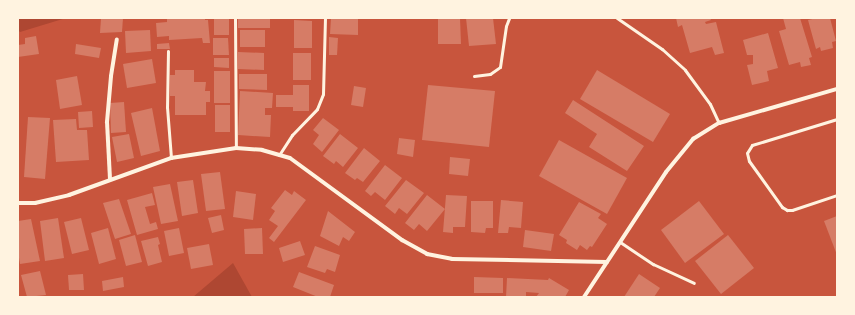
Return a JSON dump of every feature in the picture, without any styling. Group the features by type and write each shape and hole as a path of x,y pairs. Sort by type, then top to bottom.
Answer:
{"street":[{"path":"110,179 107,122 111,76 117,39"},
{"path":"584,297 666,172 693,139 719,123 837,89"},
{"path":"18,203 35,203 69,195 171,158 236,148 262,150 290,158 402,240 427,254 459,259 607,262"}],"lane":[{"path":"235,18 236,148"},
{"path":"279,155 292,135 317,109 323,94 325,18"},
{"path":"474,76 490,74 500,67 506,26 509,18"},
{"path":"617,18 662,49 685,70 710,104 719,123"},
{"path":"168,51 167,107 171,158"},
{"path":"837,119 752,145 747,153 749,161 782,207 787,210 792,210 837,195"},
{"path":"620,242 653,264 694,283"}],"shaded area":[{"path":"18,18 66,18 20,32 18,30"},
{"path":"233,263 252,297 193,297"}],"building":[{"path":"101,18 123,18 122,32 100,33"},
{"path":"167,18 205,18 205,20 208,20 210,43 203,43 202,38 169,40 169,36 157,37 156,23 167,22"},
{"path":"214,18 229,18 229,35 214,35"},
{"path":"238,18 270,18 270,28 238,28"},
{"path":"331,18 358,18 358,35 330,34"},
{"path":"438,18 460,18 461,44 438,44"},
{"path":"466,18 493,18 496,44 469,46"},
{"path":"676,18 710,18 711,20 705,22 706,24 716,22 724,53 715,55 712,47 690,53 682,25 678,27"},
{"path":"783,18 800,18 812,57 809,58 811,65 801,67 800,62 789,65 779,31 786,29"},
{"path":"830,18 836,41 832,42 833,48 821,51 820,47 816,49 808,20"},
{"path":"294,20 312,21 312,48 294,48"},
{"path":"150,30 151,51 126,53 125,31"},
{"path":"240,30 265,30 265,47 240,47"},
{"path":"768,33 778,68 767,71 769,81 752,85 747,65 753,64 753,55 747,55 743,40"},
{"path":"36,36 39,54 18,57 18,45 25,44 25,38"},
{"path":"329,37 338,38 337,55 329,55"},
{"path":"213,38 228,38 229,55 213,55"},
{"path":"169,43 170,49 157,49 157,44"},
{"path":"76,44 101,48 99,58 75,54"},
{"path":"238,52 264,53 264,70 238,69"},
{"path":"293,53 311,53 311,80 293,80"},
{"path":"214,58 229,58 229,68 214,67"},
{"path":"152,59 156,83 127,88 123,64"},
{"path":"175,70 194,70 194,82 206,82 205,91 210,91 210,102 206,102 206,115 175,115 175,96 170,96 170,75 175,75"},
{"path":"597,70 670,114 653,142 580,99"},
{"path":"214,71 230,71 230,103 214,103"},
{"path":"239,74 267,74 267,90 239,89"},
{"path":"77,76 82,105 60,109 56,80"},
{"path":"293,85 309,85 309,111 293,111 293,107 276,107 276,95 293,95"},
{"path":"428,85 495,91 489,147 422,140"},
{"path":"354,86 366,88 363,107 351,105"},
{"path":"240,91 273,93 272,108 265,108 265,115 271,115 270,137 238,135"},
{"path":"573,100 644,146 627,171 589,147 597,134 565,113"},
{"path":"124,102 126,132 111,133 110,103"},
{"path":"215,105 230,105 230,132 215,132"},
{"path":"152,108 160,151 141,156 131,113"},
{"path":"92,111 93,127 79,128 78,112"},
{"path":"28,117 50,118 45,179 24,177"},
{"path":"323,118 339,130 322,152 313,144 319,135 313,130"},
{"path":"76,119 77,130 87,130 89,160 56,162 53,120"},
{"path":"129,134 134,158 117,162 112,137"},
{"path":"340,134 358,148 343,167 336,161 334,164 323,156"},
{"path":"399,138 415,140 413,157 397,154"},
{"path":"559,140 627,178 607,214 539,176"},
{"path":"364,148 380,161 363,182 357,178 355,180 345,173"},
{"path":"450,157 470,159 468,176 449,174"},
{"path":"385,165 402,178 385,200 375,192 371,196 365,191"},
{"path":"220,172 225,209 206,211 201,174"},
{"path":"193,180 198,213 182,216 177,182"},
{"path":"406,180 424,193 407,214 399,208 395,214 385,206"},
{"path":"170,184 178,221 161,224 153,187"},
{"path":"285,190 292,195 294,191 306,200 274,242 269,238 278,226 269,220 275,211 271,208"},
{"path":"236,191 256,194 253,220 233,217"},
{"path":"152,193 155,205 145,207 150,224 156,222 158,229 137,235 127,200"},
{"path":"427,195 445,209 427,231 419,224 414,230 405,223"},
{"path":"446,195 467,196 465,227 453,227 453,233 443,232"},
{"path":"119,199 131,234 115,239 103,203"},
{"path":"501,200 523,202 521,228 509,227 508,233 498,233"},
{"path":"471,201 493,201 493,228 486,228 485,233 471,232"},
{"path":"699,201 724,234 685,263 661,230"},
{"path":"579,202 601,214 598,218 607,224 592,247 590,246 587,250 580,245 577,250 566,243 567,240 559,235"},
{"path":"328,211 355,232 349,241 343,237 339,246 320,236"},
{"path":"221,215 224,230 212,233 208,218"},
{"path":"837,216 837,255 824,221"},
{"path":"58,218 64,258 45,261 40,221"},
{"path":"81,218 89,250 72,254 64,222"},
{"path":"31,219 40,261 20,264 18,252 18,221"},
{"path":"108,228 116,259 99,264 91,233"},
{"path":"179,228 184,253 169,256 164,231"},
{"path":"262,228 263,254 245,254 244,229"},
{"path":"525,230 554,234 551,251 523,247"},
{"path":"135,235 142,262 126,266 119,240"},
{"path":"728,235 754,268 721,294 695,261"},
{"path":"158,237 160,244 158,245 162,262 148,266 141,241"},
{"path":"300,241 305,255 283,262 279,248"},
{"path":"209,244 213,265 191,269 187,248"},
{"path":"315,246 340,255 335,272 327,269 325,273 307,267"},
{"path":"40,271 46,295 27,297 21,275"},
{"path":"299,272 334,285 330,297 318,297 293,287"},
{"path":"83,274 84,290 69,290 68,275"},
{"path":"639,274 660,288 654,297 624,297"},
{"path":"123,277 124,287 103,291 102,281"},
{"path":"474,277 503,278 503,293 474,293"},
{"path":"507,278 548,280 549,278 569,290 565,297 536,297 539,293 526,292 526,297 506,297"}]}
